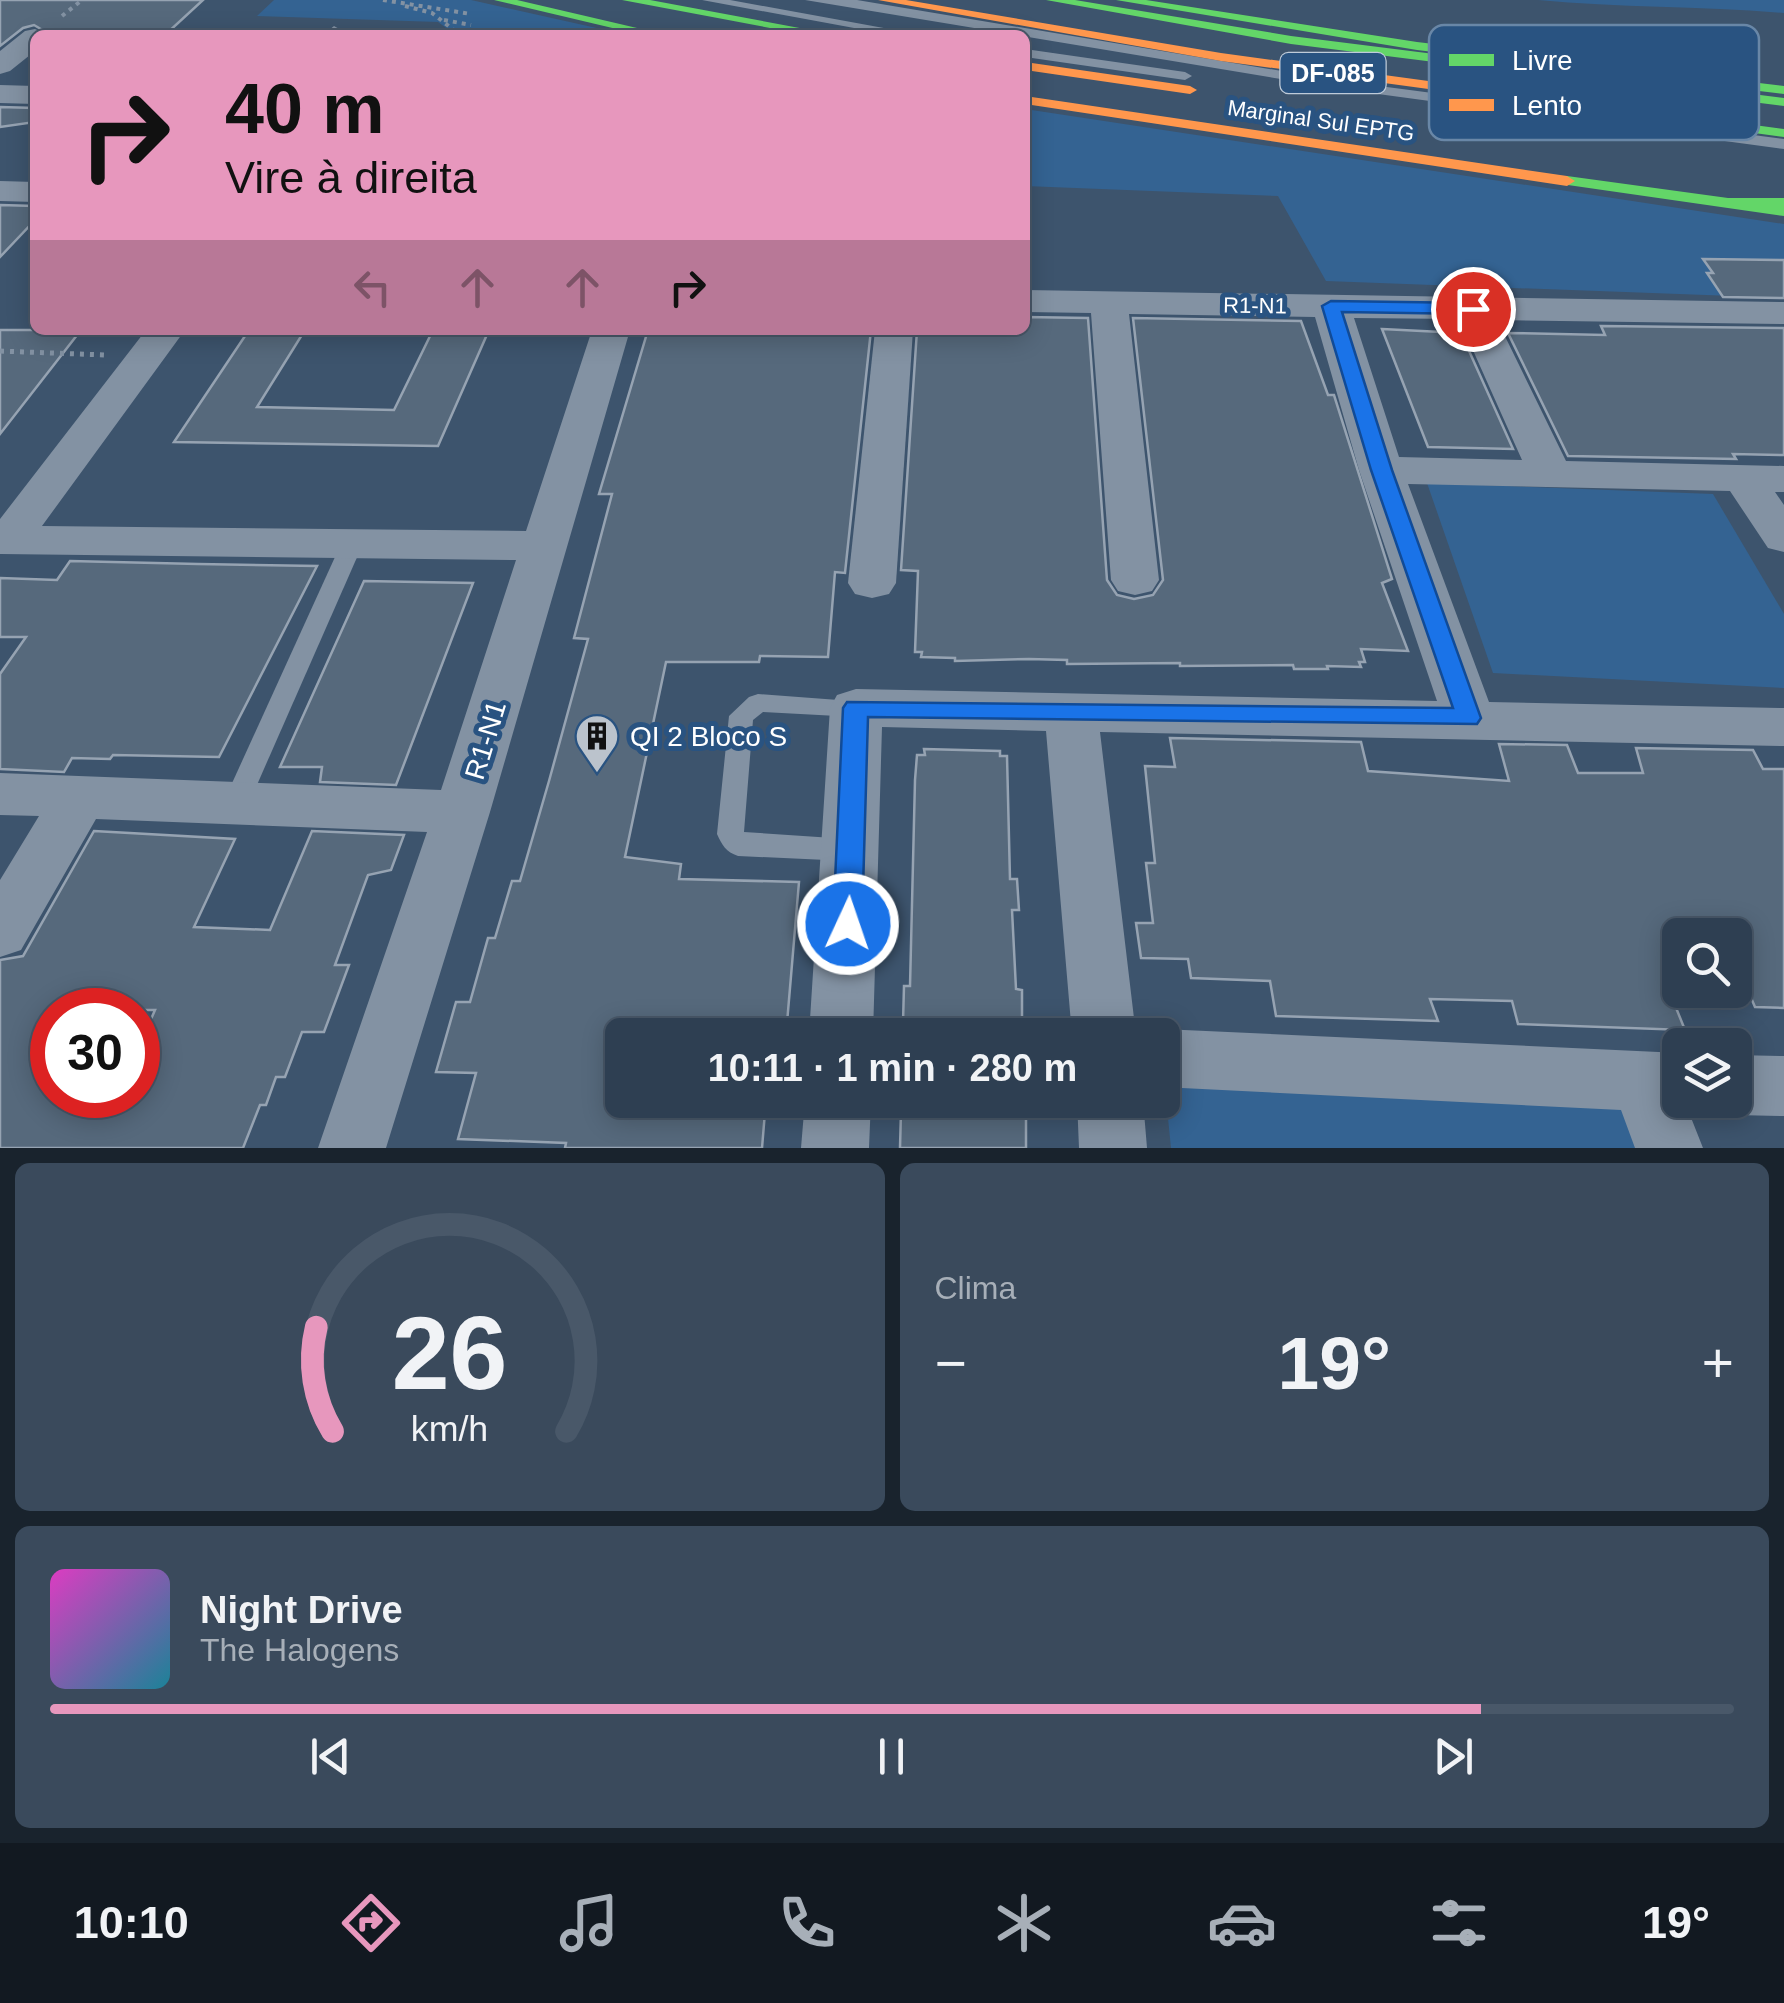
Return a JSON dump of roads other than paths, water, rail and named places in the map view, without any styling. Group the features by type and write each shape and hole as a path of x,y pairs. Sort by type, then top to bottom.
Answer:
{"main road":[{"path":"626,0 707,30"},
{"path":"626,0 801,30"},
{"name":"DF-085","path":"884,0 1221,58 1429,86"},
{"path":"1052,0 1429,58"},
{"path":"1122,0 1429,47"},
{"path":"492,9 628,30"},
{"path":"1030,67 1218,94"},
{"path":"1759,87 1784,90"},
{"path":"1759,99 1784,102"},
{"name":"Marginal Sul EPTG","path":"1030,101 1250,136 1730,203"},
{"name":"DF-085","path":"1759,130 1784,133"},
{"path":"1730,203 1784,203"},
{"path":"1730,203 1784,211"}],"street":[{"path":"44,30 72,8"},
{"path":"0,65 30,41"},
{"path":"0,94 30,96"},
{"path":"0,191 30,192"},
{"path":"1030,274 1292,278"},
{"name":"R1-N1","path":"1030,300 1784,313"},
{"path":"1109,302 1134,580"},
{"path":"1331,306 1382,470 1468,718"},
{"path":"1473,309 1550,474"},
{"name":"R1-N1","path":"352,1148 462,812 609,335"},
{"path":"872,583 894,335"},
{"path":"4,540 154,347"},
{"path":"1382,470 1764,479 1784,538"},
{"path":"4,540 545,546"},
{"path":"843,1018 856,708 1784,727"},
{"path":"1071,713 1102,1018"},
{"path":"0,794 462,812"},
{"path":"0,932 80,796"},
{"path":"1180,1059 1662,1082"},
{"path":"1752,1085 1784,1086"},
{"path":"835,1148 837,1118"},
{"path":"1111,1118 1113,1148"},
{"path":"1666,1118 1669,1148"}],"lane":[{"path":"708,0 885,30"},
{"path":"811,0 852,3 1013,30"},
{"path":"1030,33 1429,97"},
{"path":"1030,54 1429,108"},
{"path":"1666,140 1784,156"},
{"path":"1754,140 1784,144"},
{"path":"236,803 351,546"},
{"path":"852,850 738,845 730,834 741,716 748,708 758,703 856,708"}],"place":[{"name":"QI 2 Bloco S","path":"597,774"}]}
